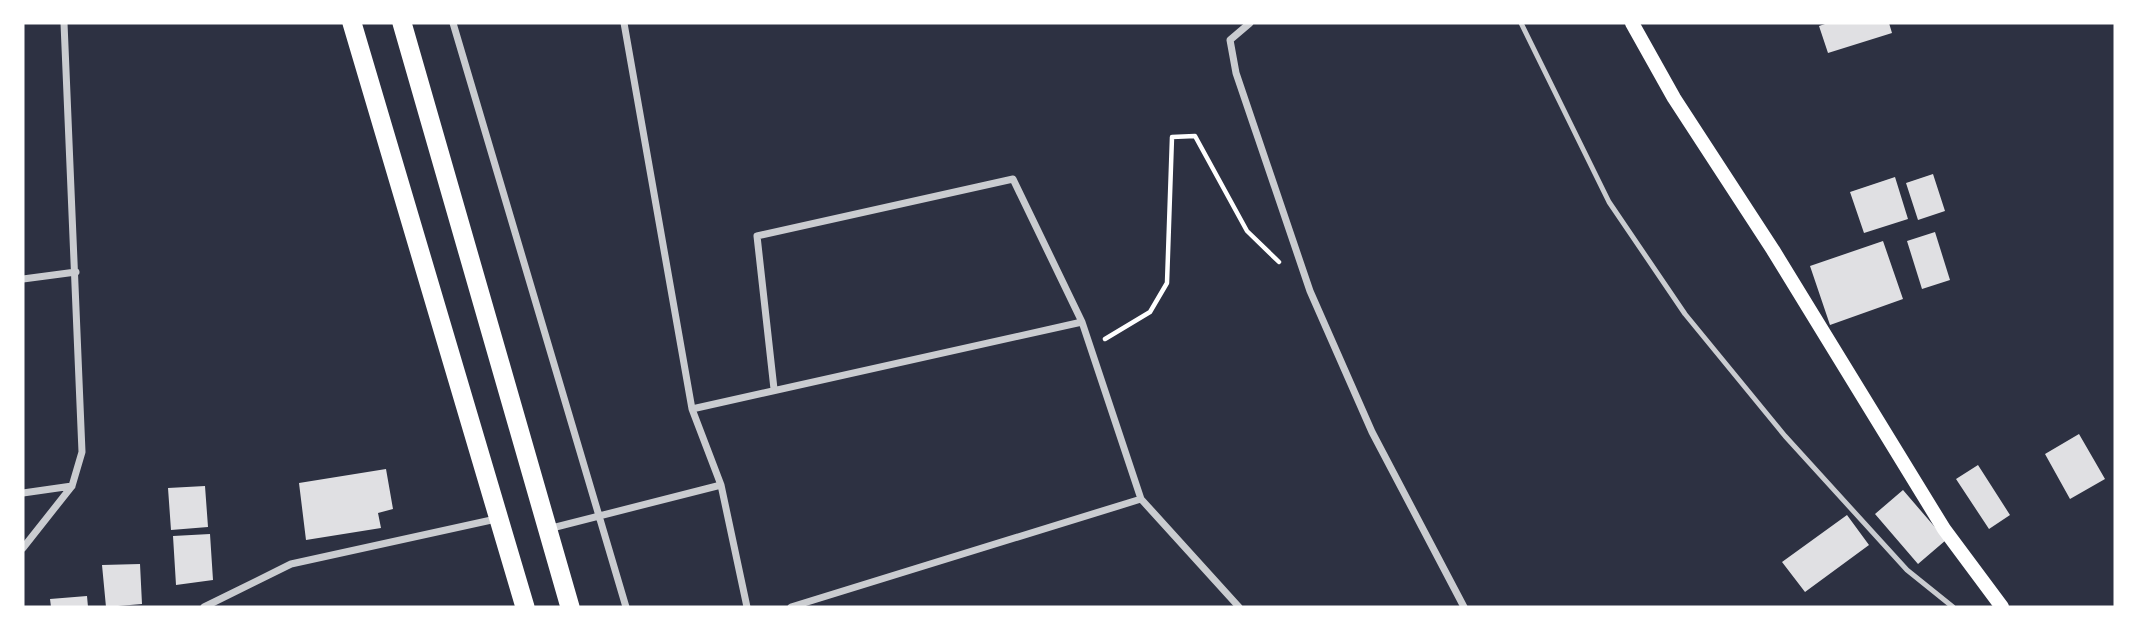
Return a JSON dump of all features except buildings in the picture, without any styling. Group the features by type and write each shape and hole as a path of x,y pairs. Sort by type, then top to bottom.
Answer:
{"highway":[{"path":"352,23 525,607"},
{"path":"402,23 570,607"}],"main road":[{"path":"1632,23 1674,98 1773,250 1944,530 2002,607"}],"street":[{"path":"23,548 72,486 82,452 64,23"},
{"path":"453,23 626,607"},
{"path":"624,23 692,409 721,485 747,607"},
{"path":"1250,23 1230,40 1236,73 1310,291 1372,432 1464,607"},
{"path":"774,389 757,236 1013,179 1082,321 1141,499 1239,607"},
{"path":"23,279 76,272"},
{"path":"692,409 1082,321"},
{"path":"547,529 721,485"},
{"path":"23,493 72,486"},
{"path":"791,607 1141,499"},
{"path":"204,607 291,564 499,519"}],"lane":[{"path":"1521,23 1609,202 1685,314 1785,436 1897,560 1953,607"}],"path":[{"path":"1092,347 1150,312 1167,283 1172,137 1195,136 1247,231 1310,291"}]}
